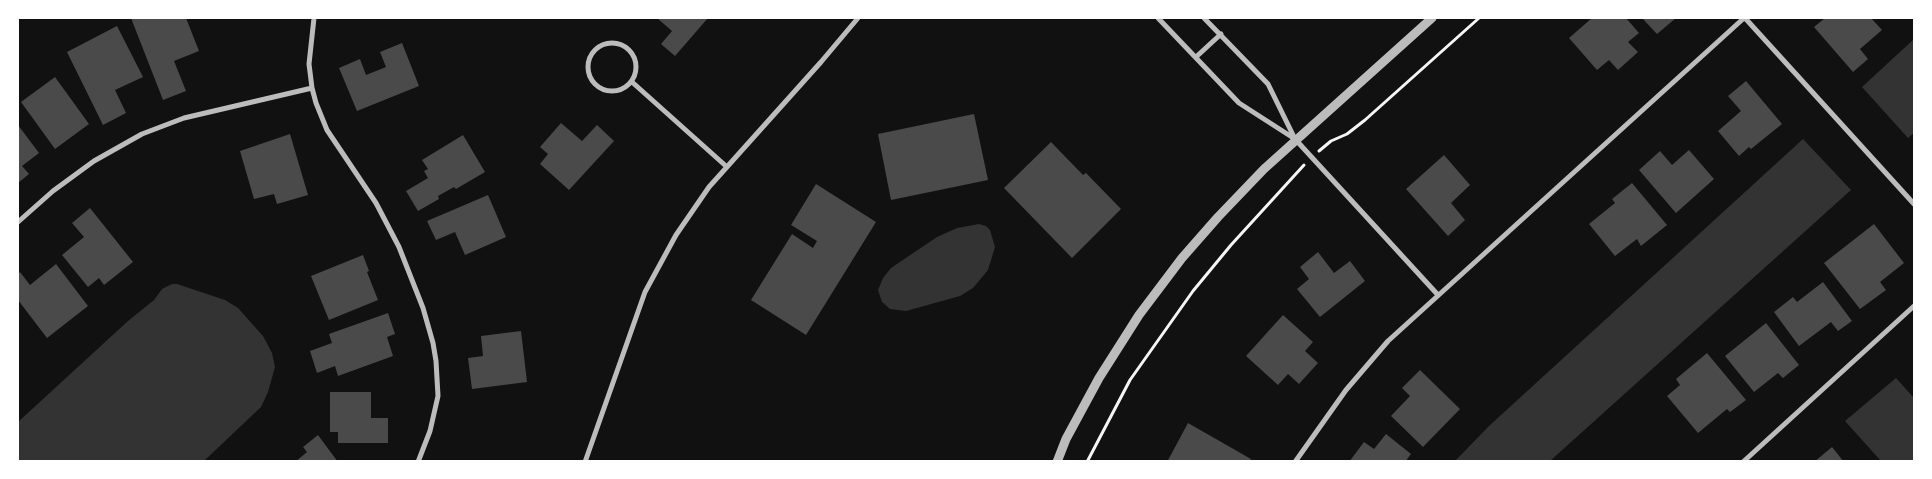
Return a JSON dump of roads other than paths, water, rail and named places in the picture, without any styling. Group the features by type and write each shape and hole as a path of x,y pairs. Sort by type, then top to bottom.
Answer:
{"street":[{"path":"314,18 310,50 312,88 327,130 376,203 399,247 423,308 433,343 438,396 430,431 418,462"},
{"path":"585,462 636,318 655,272 709,186 821,62 858,18"},
{"path":"1158,18 1240,103 1295,139 1438,295"},
{"path":"1204,18 1268,84 1295,139"},
{"path":"1057,462 1066,439 1099,378 1159,288 1218,217 1295,139 1432,18"},
{"path":"1295,462 1327,414 1366,366 1409,321 1745,18 1914,204"},
{"path":"1196,57 1221,34"},
{"path":"608,43 626,47 632,53 635,61 636,74 632,82 626,88 611,92 602,90 595,85 590,78 588,67 589,59 593,52 600,46 608,43"},
{"path":"632,82 727,166"},
{"path":"18,222 78,172 117,147 142,134 184,118 312,88"},
{"path":"1742,462 1914,306"}]}
